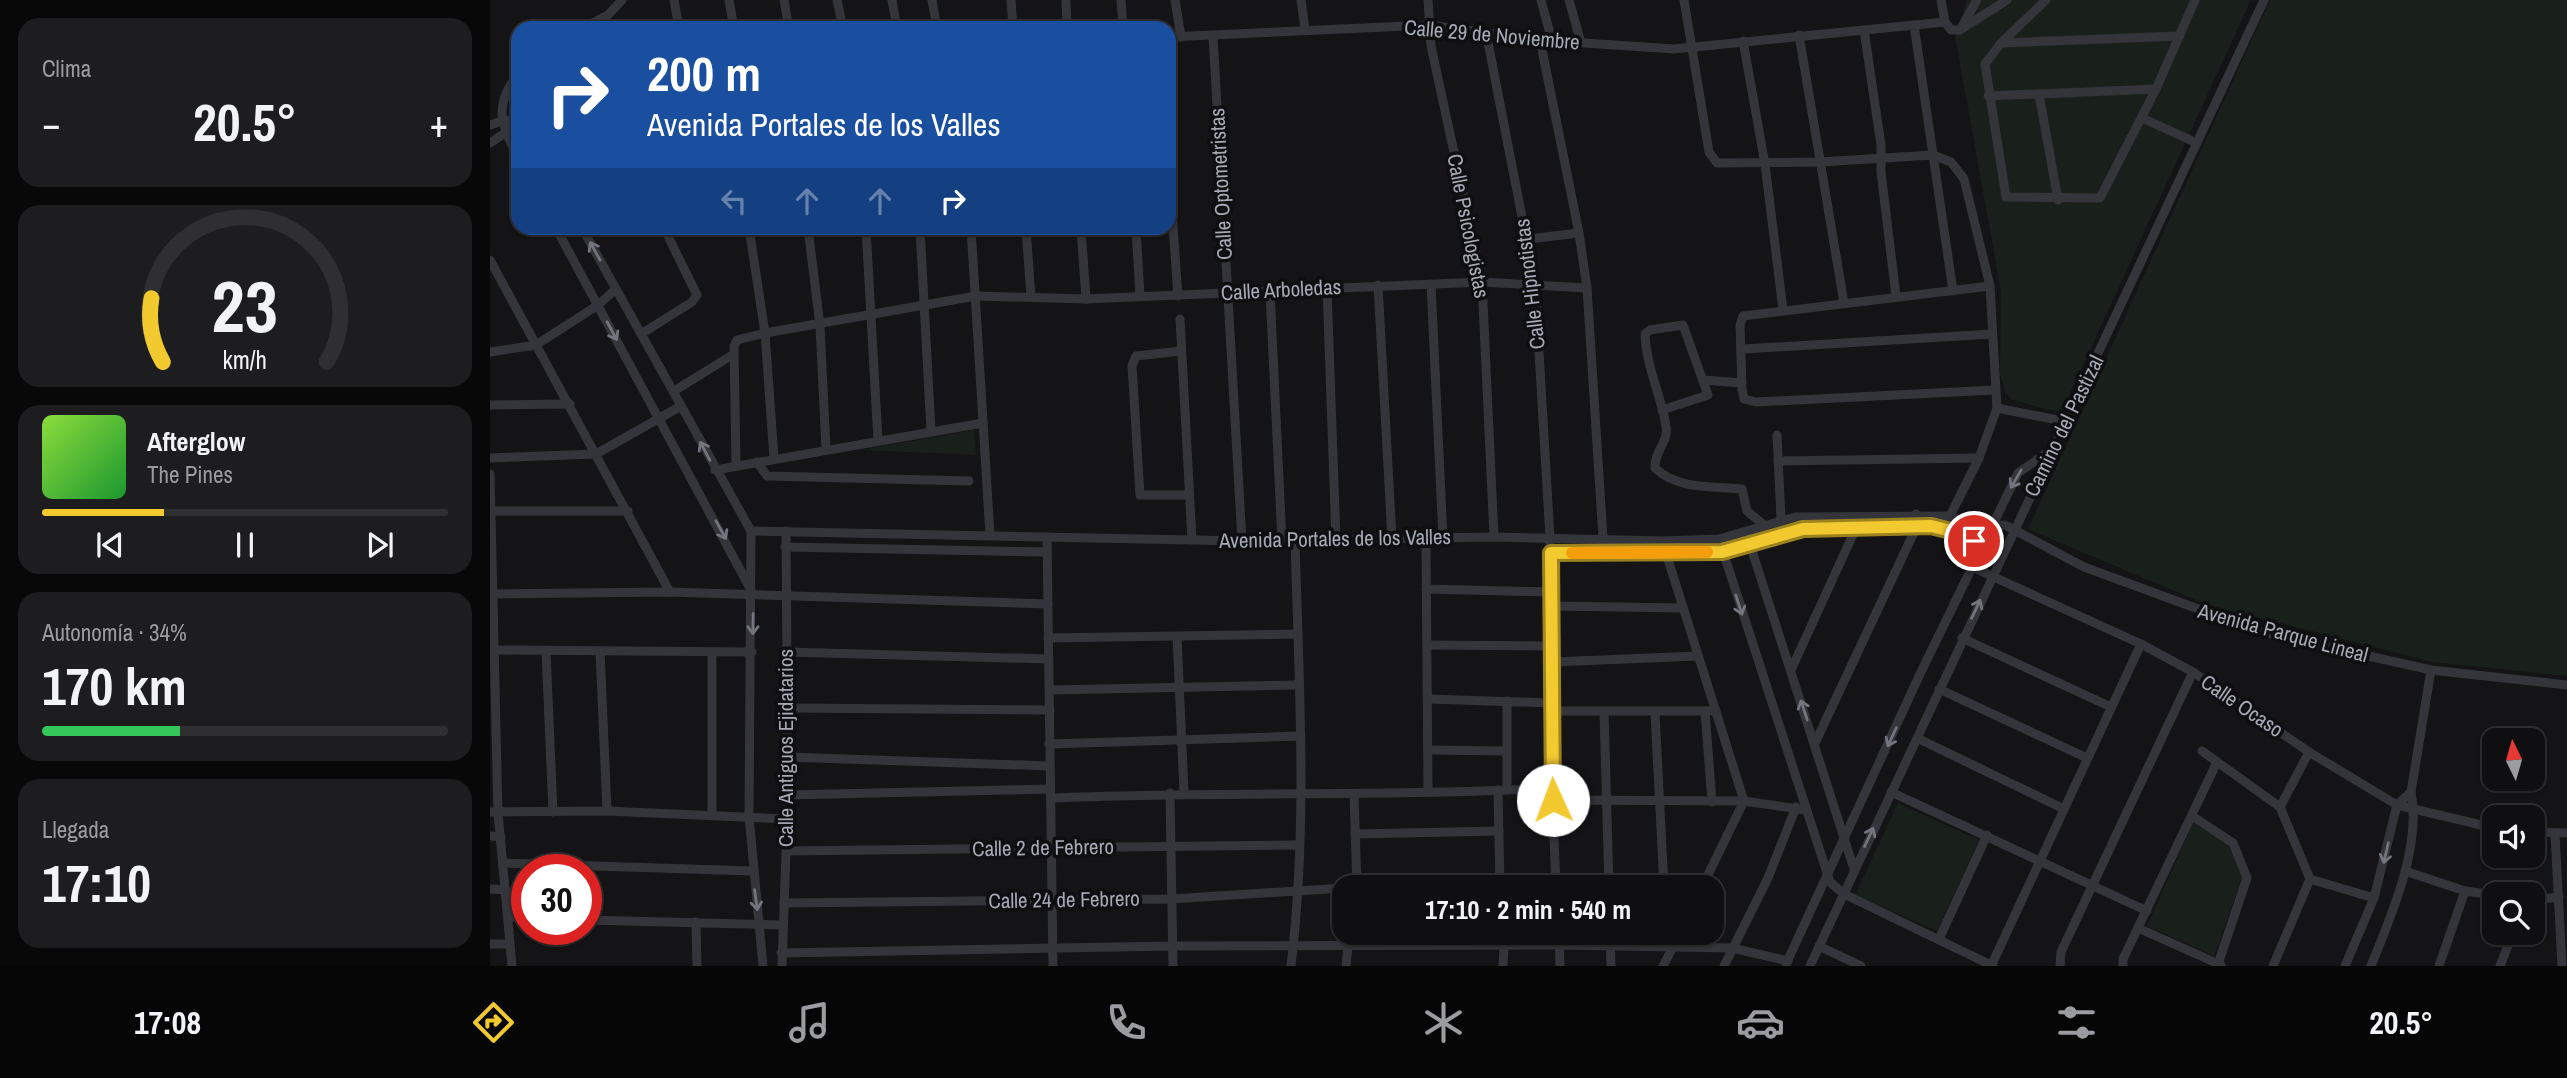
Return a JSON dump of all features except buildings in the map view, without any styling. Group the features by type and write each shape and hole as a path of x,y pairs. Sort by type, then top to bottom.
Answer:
{"street":[{"path":"596,21 608,15 622,0"},
{"path":"674,0 678,21"},
{"path":"729,0 733,21"},
{"path":"784,0 788,21"},
{"path":"838,0 842,21"},
{"path":"892,0 896,21"},
{"path":"932,0 936,21"},
{"path":"1011,0 1012,21"},
{"path":"1066,0 1067,21"},
{"path":"1121,0 1122,21"},
{"path":"1175,0 1181,37"},
{"path":"1301,0 1305,29"},
{"name":"Calle Psicologistas","path":"1428,0 1429,25 1482,282 1494,537"},
{"path":"1541,0 1552,41"},
{"path":"1569,0 1581,43"},
{"path":"1684,0 1689,47 1709,152 1717,163 1821,162 1933,155 1951,162 1964,178 1990,286 1997,408 1979,458 1950,516"},
{"path":"1941,0 1945,22 1951,30 1960,30 2007,0"},
{"path":"1960,30 1977,0"},
{"path":"2046,0 2001,43 1985,64 2006,197 2058,200 2100,198 2156,89 2194,0"},
{"name":"Camino del Pastizal","path":"1810,966 1991,575 2068,422 2264,0"},
{"name":"Calle 29 de Noviembre","path":"1176,37 1429,25 1540,40 1650,48 1689,47 1945,22"},
{"path":"1914,25 1953,290"},
{"path":"1864,30 1896,296"},
{"name":"Calle Hipnotistas","path":"1486,32 1535,284 1553,606 1551,707 1556,875"},
{"path":"1799,35 1844,303"},
{"name":"Calle Optometristas","path":"1213,36 1242,541"},
{"path":"2001,43 2180,36"},
{"path":"1540,40 1579,233 1587,288 1603,538"},
{"path":"1743,41 1765,164 1783,310"},
{"path":"511,86 501,121 511,144"},
{"path":"1988,96 2156,89"},
{"path":"2039,94 2058,200"},
{"path":"2142,118 2197,143"},
{"path":"490,125 501,121 511,122"},
{"path":"490,143 505,133"},
{"path":"1528,239 1579,233"},
{"name":"Calle Antiguos Ejidatarios","path":"560,235 753,594"},
{"name":"Calle Antiguos Ejidatarios","path":"586,235 751,531 753,594 749,816 763,966"},
{"path":"641,334 692,302 697,295 667,235"},
{"path":"750,235 765,333 774,458"},
{"path":"809,235 820,326 826,449"},
{"path":"866,235 878,440"},
{"path":"919,235 932,431"},
{"path":"972,235 990,535"},
{"path":"1027,235 1031,297"},
{"path":"1081,235 1086,299"},
{"path":"1136,235 1140,296"},
{"path":"1174,235 1178,296"},
{"path":"490,260 670,592"},
{"name":"Calle Arboledas","path":"734,354 735,342 743,338 976,296 1086,299 1482,282 1587,288"},
{"path":"1431,284 1443,538"},
{"path":"1378,285 1392,539"},
{"path":"1990,286 1749,315 1741,320 1742,383 1744,399 1756,402 1994,390"},
{"path":"1327,288 1336,540"},
{"path":"490,352 536,345 598,305 616,289"},
{"path":"1270,292 1282,541"},
{"path":"1180,319 1192,540"},
{"path":"1662,410 1708,395 1687,331 1679,325 1650,330 1645,334 1651,375 1667,437 1657,453 1655,468 1677,481 1701,487 1742,489 1747,511 1764,525"},
{"path":"1742,349 1992,334"},
{"path":"1181,351 1136,356 1132,366 1138,487 1144,497 1188,495"},
{"path":"674,391 734,354"},
{"path":"734,354 736,466"},
{"path":"1703,380 1742,383"},
{"path":"490,405 570,404"},
{"path":"490,458 596,454 681,406"},
{"path":"1997,408 2068,422"},
{"path":"715,470 983,423"},
{"path":"1777,435 1780,519"},
{"path":"1560,966 1559,945 1732,948 1786,963 1920,674 2020,470 2055,448"},
{"path":"1778,461 1979,458"},
{"path":"757,462 766,476 969,481"},
{"path":"490,474 494,812 502,837 512,966"},
{"path":"491,511 628,511"},
{"path":"1815,743 1916,528 1916,514"},
{"name":"Avenida Portales de los Valles","path":"751,531 1242,541 1494,537 1719,539 1780,519 1916,514 1950,516"},
{"name":"Avenida Parque Lineal","path":"1950,516 1974,527 2005,525 2084,567 2207,615 2258,631 2431,670 2567,685"},
{"path":"1551,553 1722,552 1803,529 1931,526 1963,534 1974,541 1976,558"},
{"path":"1791,670 1856,528"},
{"name":"Calle Antiguos Ejidatarios","path":"782,966 788,819 786,531"},
{"path":"1746,532 1854,869"},
{"path":"1047,537 1053,966"},
{"path":"1426,539 1427,792"},
{"path":"1719,539 1801,808 1827,875 1844,894 1993,965 2141,644"},
{"path":"1291,966 1297,892 1301,736 1295,541"},
{"path":"785,547 1047,552"},
{"path":"1666,553 1744,801 1708,875"},
{"name":"Calle Ocaso","path":"1972,567 2141,644 2193,672 2309,752 2397,805 2482,825"},
{"path":"1426,589 1552,592"},
{"path":"491,594 670,592 1048,604"},
{"path":"1553,606 1683,608"},
{"path":"1048,638 1298,634"},
{"path":"1177,636 1184,792"},
{"path":"1962,638 2111,707"},
{"path":"1427,645 1551,646"},
{"path":"493,650 752,652"},
{"path":"547,651 553,812"},
{"path":"600,651 607,811"},
{"path":"786,652 1049,659"},
{"path":"712,653 712,814"},
{"path":"1552,662 1698,656"},
{"path":"2371,966 2405,871 2414,811 2411,792 2431,670"},
{"path":"2060,966 2061,951 2193,672"},
{"path":"1050,691 1299,685"},
{"path":"1939,689 2087,758"},
{"path":"1428,699 1507,701 1604,712 1716,711"},
{"path":"1500,875 1499,831 1507,701"},
{"path":"788,708 1050,710"},
{"path":"1705,711 1712,802"},
{"path":"1604,712 1609,875"},
{"path":"1655,712 1664,875"},
{"path":"1049,744 1301,736"},
{"path":"1917,738 2064,809"},
{"path":"1428,750 1506,751"},
{"path":"2202,751 2280,807 2309,879 2273,966"},
{"path":"2280,807 2309,752"},
{"path":"787,757 1050,766"},
{"path":"2123,966 2123,959 2217,762"},
{"path":"788,795 1184,792 1354,794 1552,788"},
{"path":"1891,792 2147,911"},
{"path":"2345,966 2374,898 2397,805 2411,792"},
{"path":"1170,793 1173,966"},
{"path":"1354,794 1357,875"},
{"path":"1553,800 1744,801 1801,808"},
{"path":"1724,966 1801,808"},
{"path":"494,812 607,811 788,819"},
{"path":"2138,928 2220,965 2247,880 2233,843 2192,816"},
{"path":"1355,834 1499,831"},
{"path":"2561,833 2559,897 2562,966"},
{"path":"1939,939 1987,835"},
{"path":"490,836 502,837"},
{"name":"Calle 2 de Febrero","path":"787,851 1052,850 1171,844 1299,845"},
{"path":"503,863 752,870"},
{"path":"2405,871 2465,891 2482,893"},
{"path":"2309,879 2374,898"},
{"path":"490,889 506,890"},
{"name":"Calle 24 de Febrero","path":"784,903 1171,899 1332,889"},
{"path":"2439,966 2465,891"},
{"path":"2545,899 2559,897"},
{"path":"602,920 783,925"},
{"path":"696,922 697,966"},
{"path":"490,944 510,944"},
{"path":"782,953 1173,946 1504,945 1503,966"},
{"path":"1662,966 1673,945"},
{"path":"2500,966 2508,945"},
{"path":"1346,966 1348,946"},
{"path":"1819,946 1860,966"},
{"path":"1611,947 1611,966"}],"shaded area":[{"path":"1967,0 2251,0 2061,413 2012,400 2006,393 2000,374 2001,291 1955,36"},
{"path":"2270,0 2567,0 2567,676 2433,662 2205,604 2028,529"},
{"path":"974,430 976,455 862,450"},
{"path":"1898,803 1979,840 1937,931 1855,895"},
{"path":"2193,823 2228,844 2242,878 2214,956 2147,926"}],"slow traffic":[{"path":"1572,553 1707,552"}],"route":[{"path":"1553,800 1551,553 1722,552 1803,529 1931,526 1963,534 1974,541"}]}
